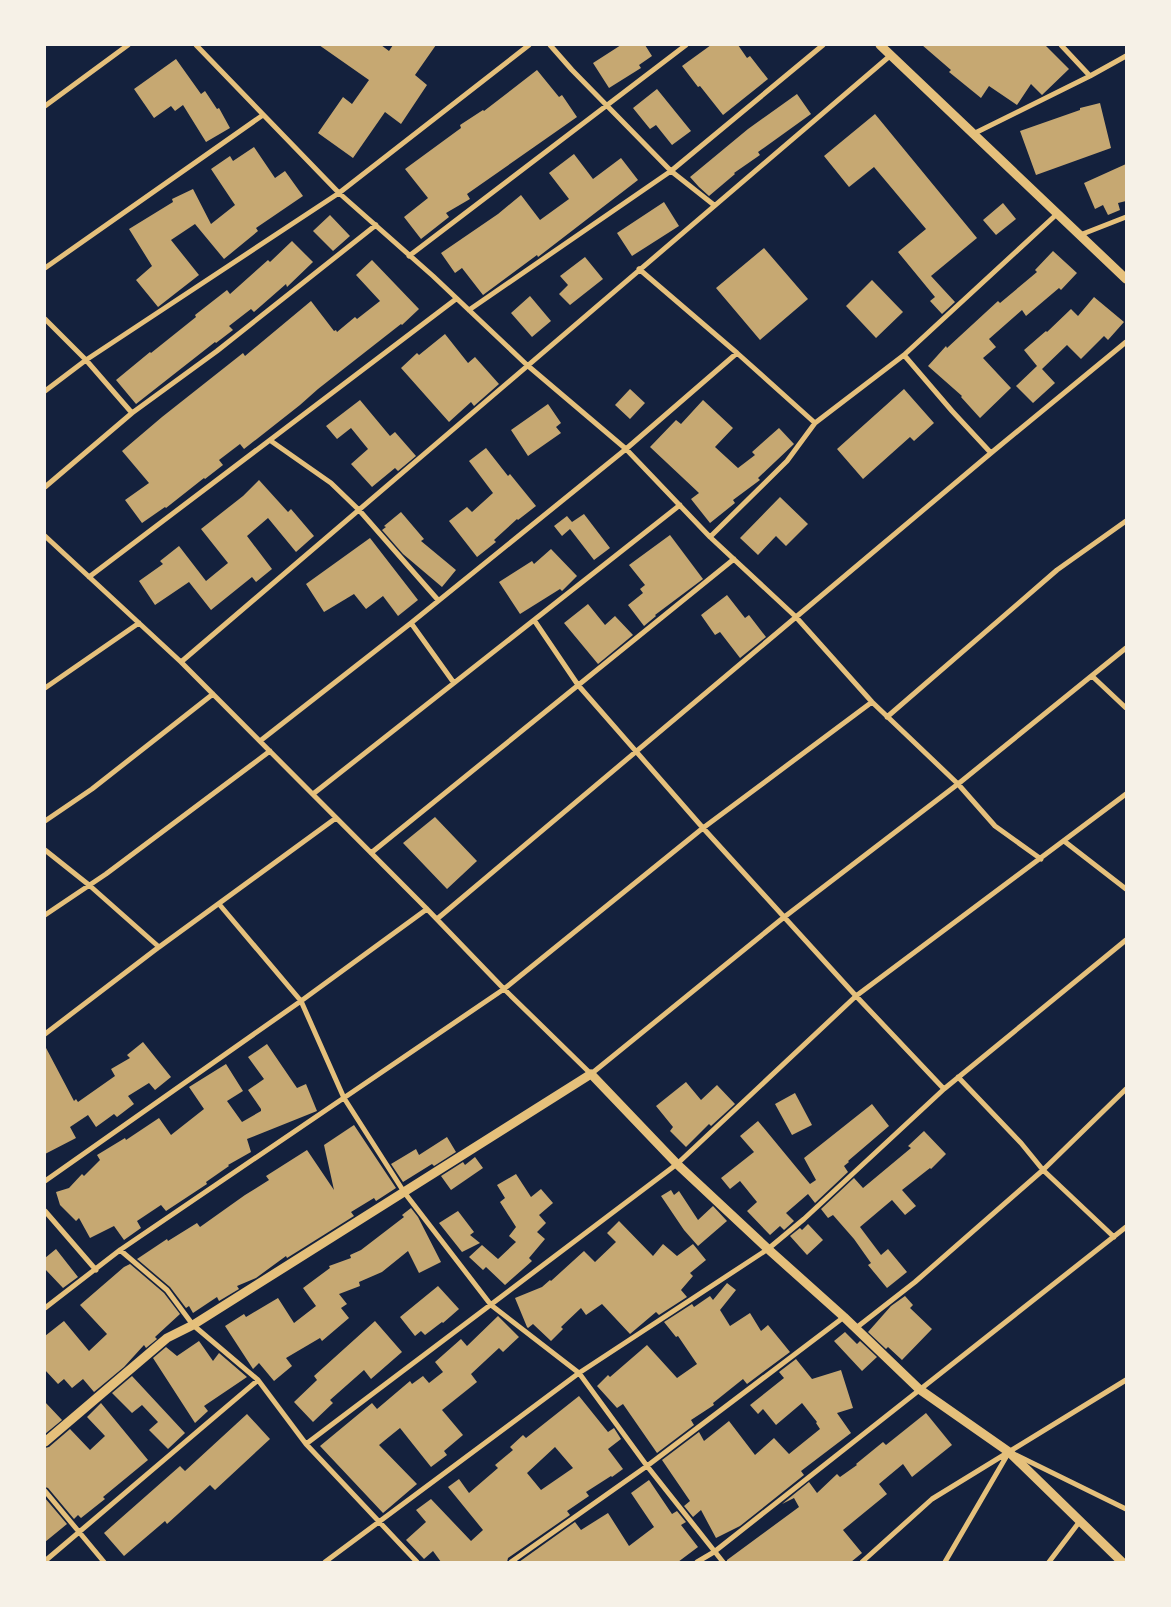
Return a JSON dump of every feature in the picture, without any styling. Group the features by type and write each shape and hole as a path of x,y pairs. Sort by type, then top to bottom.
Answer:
{"street":[{"path":"45,106 128,45"},
{"path":"196,45 339,193 433,276 527,365 626,449 710,537 796,617 872,702 958,784 995,826 1041,859"},
{"path":"45,390 86,360 339,193 529,45"},
{"path":"550,45 671,171 714,205"},
{"path":"409,256 686,45"},
{"path":"469,310 671,171 823,45"},
{"path":"880,45 1126,279"},
{"path":"1061,45 1090,76"},
{"path":"181,662 891,55"},
{"path":"972,134 1090,76 1126,56"},
{"path":"45,268 263,115"},
{"path":"710,537 787,461 815,423 904,355 1058,213"},
{"path":"1080,235 1126,217"},
{"path":"45,487 132,413 217,351 376,225"},
{"path":"639,269 815,423"},
{"path":"89,577 456,299"},
{"path":"45,319 86,360 132,413"},
{"path":"437,919 991,453 1126,342"},
{"path":"260,741 411,623 626,449 737,353"},
{"path":"904,355 991,453"},
{"path":"271,441 331,483 359,510 438,600"},
{"path":"313,794 680,505"},
{"path":"887,717 1057,570 1126,521"},
{"path":"45,536 181,662 437,919 504,989 591,1074 677,1164 856,1328 919,1389 1009,1452 1126,1509"},
{"path":"371,853 734,559"},
{"path":"534,620 578,685 703,828 783,918 944,1089"},
{"path":"45,688 139,623"},
{"path":"411,623 454,683"},
{"path":"45,1442 167,1338 194,1325 591,1074 783,918 958,784 1126,648"},
{"path":"1092,676 1126,708"},
{"path":"45,821 92,789 213,694"},
{"path":"45,1308 120,1250 504,989 703,828 872,702"},
{"path":"45,915 89,885 270,751"},
{"path":"306,1444 677,1164 856,996 1126,794"},
{"path":"45,1034 336,818"},
{"path":"1064,841 1126,889"},
{"path":"45,850 89,885 160,947"},
{"path":"219,904 301,1002 344,1098 404,1192 491,1305 579,1373 647,1466 714,1552 724,1562"},
{"path":"45,1181 301,1002 427,909"},
{"path":"326,1562 579,1373 768,1249 804,1219 944,1089 1126,940"},
{"path":"958,1077 1021,1143 1043,1170 1114,1237"},
{"path":"856,1328 915,1282 1043,1170 1126,1089"},
{"path":"45,1211 96,1270"},
{"path":"697,1562 714,1552 1126,1227"},
{"path":"120,1250 167,1290 194,1325 258,1380 306,1444 417,1562"},
{"path":"511,1562 647,1466 844,1317"},
{"path":"45,1561 258,1380"},
{"path":"862,1562 932,1499 1126,1380"},
{"path":"1009,1452 1122,1562"},
{"path":"945,1562 1009,1452"},
{"path":"45,1492 104,1562"},
{"path":"1049,1562 1080,1521"}],"building":[{"path":"319,45 381,45 389,51 393,45 436,45 415,75 427,85 401,124 385,112 353,158 318,133 343,97 352,104 369,80"},
{"path":"621,45 645,45 652,56 639,65 641,68 609,88 593,63"},
{"path":"711,45 738,45 747,58 750,56 768,79 723,115 682,66"},
{"path":"922,45 1045,45 1069,69 1042,95 1031,84 1017,105 989,86 981,98 949,72 951,70"},
{"path":"176,59 201,94 205,91 217,109 219,108 230,128 206,142 183,105 175,111 171,106 154,118 134,89"},
{"path":"537,70 559,97 562,95 577,117 467,194 470,199 446,213 449,217 421,239 404,217 428,198 405,169 461,128 460,125 484,111"},
{"path":"657,89 691,131 672,145 656,125 650,129 633,108"},
{"path":"797,94 811,114 758,152 760,155 734,173 709,196 690,177 748,129"},
{"path":"1100,103 1111,148 1036,175 1020,131 1080,110 1080,108"},
{"path":"875,114 977,238 931,276 955,302 942,314 930,301 935,297 898,252 926,229 874,167 849,187 824,156"},
{"path":"254,147 275,178 285,171 303,196 256,228 258,231 224,259 195,224 171,240 199,275 158,307 136,280 152,266 129,229 173,202 172,199 193,189 211,224 235,205 211,169 230,156 233,161"},
{"path":"574,154 593,179 621,158 638,180 538,257 537,255 483,295 462,268 455,273 441,253 498,214 521,195 540,220 569,199 549,173"},
{"path":"1126,164 1126,201 1118,203 1120,210 1108,215 1103,205 1095,209 1084,183"},
{"path":"664,202 679,226 632,256 617,233"},
{"path":"1003,203 1016,219 996,235 983,220"},
{"path":"330,215 350,236 333,251 313,231"},
{"path":"292,241 313,262 287,287 286,284 254,312 251,309 229,326 233,330 136,404 116,380 227,290 230,294 268,260 270,262"},
{"path":"764,248 808,299 760,340 716,288"},
{"path":"1053,251 1077,273 1061,290 1059,288 1026,316 1022,310 989,339 996,347 983,358 1011,388 980,418 962,396 928,366 946,346 947,348 998,301 1000,303 1037,272 1035,270"},
{"path":"585,257 603,279 570,305 559,294 568,285 560,276"},
{"path":"372,260 419,309 402,325 318,389 244,449 240,444 219,460 223,465 166,508 142,523 125,500 149,483 122,451 243,353 245,356 311,301 334,331 336,330 337,332 355,317 357,319 380,301 356,275"},
{"path":"872,280 903,312 876,338 846,306"},
{"path":"530,296 551,321 532,337 511,313"},
{"path":"1094,297 1124,322 1108,340 1104,336 1081,359 1067,345 1042,369 1055,383 1033,403 1016,386 1037,366 1024,350 1047,332 1071,309 1078,316"},
{"path":"445,334 468,363 475,357 499,384 474,406 471,402 449,422 401,368 417,353 419,355"},
{"path":"630,389 645,403 630,419 615,405"},
{"path":"904,389 934,423 914,441 910,437 863,479 837,449"},
{"path":"360,400 390,436 395,432 416,456 398,471 395,468 372,487 351,464 368,449 351,428 337,439 326,426"},
{"path":"703,400 733,428 715,447 738,468 755,455 752,452 779,428 794,444 758,478 760,480 733,500 735,503 710,523 691,499 699,493 650,447 676,420 681,424"},
{"path":"548,404 561,423 556,427 561,433 528,456 511,430"},
{"path":"486,448 508,476 510,474 536,506 517,519 494,540 496,542 477,557 449,521 467,507 472,512 493,493 469,461"},
{"path":"259,480 288,512 291,509 314,536 296,552 268,518 247,536 272,569 256,582 252,577 211,610 189,582 155,605 139,581 163,564 160,561 179,546 206,581 228,563 201,529 243,496"},
{"path":"780,497 808,524 786,546 776,536 758,555 740,538"},
{"path":"401,512 424,539 421,541 456,570 442,587 403,554 382,530 386,527 384,526"},
{"path":"584,514 610,548 594,560 570,529 562,536 554,526 567,516 572,522"},
{"path":"670,535 703,579 655,615 644,626 628,605 643,593 640,589 645,585 629,565"},
{"path":"370,538 418,600 398,616 383,596 366,609 354,594 324,612 306,584"},
{"path":"551,549 577,576 562,591 560,589 520,614 499,582 532,561 534,564"},
{"path":"727,595 745,618 749,615 766,637 740,658 720,632 715,635 701,615"},
{"path":"588,604 605,625 615,616 633,635 598,664 564,623"},
{"path":"435,817 477,861 447,889 403,843"},
{"path":"143,1042 171,1077 155,1090 149,1083 128,1096 134,1104 117,1117 114,1114 96,1127 88,1115 70,1127 76,1138 45,1154 45,1046 74,1101 76,1099 78,1102 115,1076 111,1069 130,1058 127,1055"},
{"path":"267,1044 297,1088 306,1084 317,1111 247,1139 251,1152 228,1165 206,1182 207,1184 166,1211 161,1205 137,1221 141,1228 124,1240 114,1226 90,1238 79,1218 76,1221 60,1205 56,1192 69,1188 82,1174 84,1176 100,1160 97,1155 125,1138 126,1140 159,1118 171,1135 204,1109 189,1087 226,1064 243,1091 227,1101 242,1122 261,1111 248,1090 264,1079 248,1057"},
{"path":"686,1082 701,1100 717,1085 735,1104 711,1126 709,1124 686,1147 670,1131 673,1127 656,1106"},
{"path":"795,1093 812,1125 792,1135 775,1104"},
{"path":"872,1104 889,1126 848,1161 844,1166 848,1172 815,1203 808,1194 786,1213 794,1221 784,1230 780,1226 770,1235 747,1211 757,1202 740,1181 730,1189 721,1178 754,1152 740,1136 758,1121 810,1184 816,1180 804,1158"},
{"path":"354,1125 396,1188 376,1201 374,1198 351,1212 354,1216 287,1258 286,1256 256,1278 237,1286 239,1289 219,1301 217,1297 193,1313 189,1306 186,1308 170,1287 137,1259 167,1239 168,1241 197,1223 200,1227 269,1180 266,1176 307,1150 334,1190 324,1145"},
{"path":"924,1131 946,1154 931,1169 902,1190 916,1206 905,1215 892,1200 860,1227 881,1255 888,1249 907,1272 887,1288 868,1265 871,1263 854,1239 833,1215 828,1218 821,1209 854,1178 863,1188 911,1148 908,1146"},
{"path":"447,1137 456,1152 403,1182 391,1164 416,1149 419,1155"},
{"path":"475,1157 483,1168 451,1190 441,1176 463,1162 465,1165"},
{"path":"516,1174 531,1197 541,1189 553,1203 539,1215 546,1223 537,1232 545,1239 529,1258 532,1261 505,1285 486,1267 483,1270 469,1257 482,1245 498,1259 516,1242 509,1236 516,1227 500,1202 505,1198 497,1185"},
{"path":"671,1190 674,1195 679,1191 698,1220 713,1206 727,1221 698,1246 684,1230 661,1196"},
{"path":"411,1208 418,1217 441,1262 419,1273 408,1251 382,1272 359,1282 360,1286 339,1294 347,1304 341,1308 349,1318 322,1341 320,1338 286,1358 292,1366 274,1381 259,1363 253,1369 225,1326 244,1314 246,1317 278,1298 294,1323 316,1306 303,1288 330,1268 329,1266 351,1258 350,1255 361,1250 404,1217 402,1215"},
{"path":"458,1211 474,1232 470,1235 480,1243 462,1252 439,1223"},
{"path":"619,1221 653,1256 663,1244 677,1256 693,1244 706,1260 690,1273 693,1276 681,1290 687,1297 659,1315 656,1312 630,1334 602,1304 586,1315 581,1308 561,1327 563,1329 551,1341 533,1324 528,1328 515,1298 542,1287 551,1281 584,1251 595,1262 616,1242 607,1233"},
{"path":"808,1224 823,1240 807,1255 790,1236 800,1228 802,1230"},
{"path":"56,1249 78,1277 63,1288 45,1269 45,1258"},
{"path":"130,1264 164,1293 180,1314 155,1337 157,1339 146,1348 144,1345 124,1367 94,1392 83,1379 72,1388 64,1379 58,1384 45,1370 45,1336 64,1321 89,1351 107,1334 80,1305"},
{"path":"727,1283 736,1290 720,1310 730,1326 750,1313 761,1331 768,1325 790,1352 747,1384 743,1379 713,1403 714,1405 691,1420 694,1425 657,1453 623,1404 617,1408 597,1386 608,1375 610,1377 647,1345 677,1378 697,1364 678,1336 676,1337 664,1322 692,1304 694,1307 710,1296 713,1300"},
{"path":"438,1286 459,1309 425,1335 421,1331 415,1336 400,1317"},
{"path":"905,1296 913,1305 910,1308 932,1329 902,1360 888,1347 886,1349 868,1332 891,1306"},
{"path":"498,1316 519,1337 503,1352 499,1348 471,1374 477,1382 442,1410 463,1435 444,1451 447,1455 431,1467 400,1428 379,1445 417,1484 383,1513 320,1446 372,1403 377,1409 410,1381 412,1384 423,1376 429,1383 443,1372 435,1362 461,1339 467,1346"},
{"path":"375,1321 402,1352 371,1379 364,1370 330,1400 333,1403 313,1422 294,1402 317,1380 314,1376"},
{"path":"845,1332 857,1344 860,1341 877,1357 862,1371 834,1341"},
{"path":"199,1341 213,1361 219,1353 247,1377 204,1406 208,1411 195,1423 153,1358 166,1347 177,1356"},
{"path":"796,1359 812,1379 841,1370 853,1408 837,1413 851,1433 801,1471 804,1475 740,1526 716,1538 701,1510 693,1517 684,1506 690,1501 662,1460 699,1432 704,1441 729,1421 755,1455 774,1438 789,1454 820,1429 817,1422 802,1403 776,1425 763,1409 758,1414 750,1405 784,1378 779,1372"},
{"path":"132,1376 185,1433 168,1449 149,1430 158,1422 142,1405 132,1413 112,1393"},
{"path":"579,1396 608,1432 614,1428 621,1439 608,1449 623,1469 586,1492 589,1496 567,1511 570,1515 508,1558 507,1562 441,1562 433,1551 424,1559 406,1540 426,1522 416,1510 431,1499 471,1541 483,1530 448,1487 459,1479 469,1493 498,1468 495,1465 513,1450 510,1447 523,1435 526,1438","holes":["555,1447 573,1468 541,1490 527,1473"]},
{"path":"45,1402 62,1420 45,1434"},
{"path":"101,1403 148,1460 103,1497 105,1499 81,1518 78,1515 74,1519 48,1488 45,1487 45,1448 49,1447 70,1429 90,1450 105,1436 87,1417"},
{"path":"926,1413 952,1445 912,1477 903,1464 879,1484 887,1494 843,1530 862,1553 851,1562 727,1562 727,1560 799,1507 794,1498 782,1504 809,1482 817,1493 837,1474 840,1477 883,1442 886,1445"},
{"path":"247,1414 270,1439 215,1490 210,1485 167,1524 165,1521 124,1556 104,1533 180,1466 185,1471"},
{"path":"649,1480 672,1514 677,1511 686,1522 681,1525 698,1547 678,1562 519,1562 575,1522 581,1530 608,1513 629,1546 654,1527 631,1493"},
{"path":"45,1498 67,1524 45,1542"}]}
